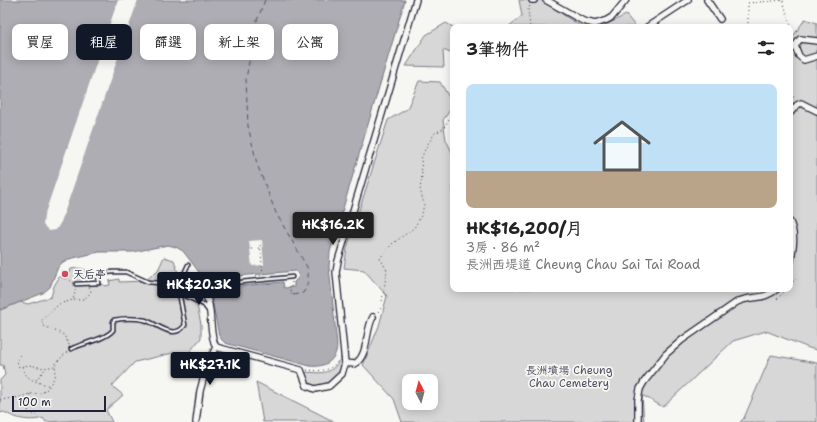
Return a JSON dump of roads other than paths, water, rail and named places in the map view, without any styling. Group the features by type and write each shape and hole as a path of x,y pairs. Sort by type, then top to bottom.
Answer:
{"street":[{"path":"216,347 301,370 307,386 315,389 329,386 342,374 345,363 336,272 338,260 416,0"},
{"path":"546,0 583,21 595,24 612,17 626,0"},
{"path":"652,24 688,0"},
{"path":"707,0 720,19"},
{"path":"817,41 800,39 795,46 799,56 804,60 817,56"},
{"path":"793,109 796,105 801,103 817,111"},
{"path":"793,231 793,245"},
{"path":"196,422 200,391 206,369 216,347 212,338 210,314 206,296 202,290"},
{"path":"638,422 638,397 640,388 671,349 735,303 745,299 764,297 772,292"},
{"path":"345,363 354,364 360,360 365,348 369,324 373,317"}],"lane":[{"path":"188,265 184,274 202,290 212,285 292,277"},
{"path":"76,284 98,282 98,274 126,272 148,282 160,282 204,305 210,314"},
{"path":"71,349 82,344 95,341 111,332 113,330 112,322 114,320 127,318 144,320 153,323 163,330 177,331 185,324 180,304 179,292"}],"place":[{"name":"天后亭","path":"65,274"}],"park label":[{"name":"長洲墳場 Cheung Chau Cemetery","path":"569,376"}]}
